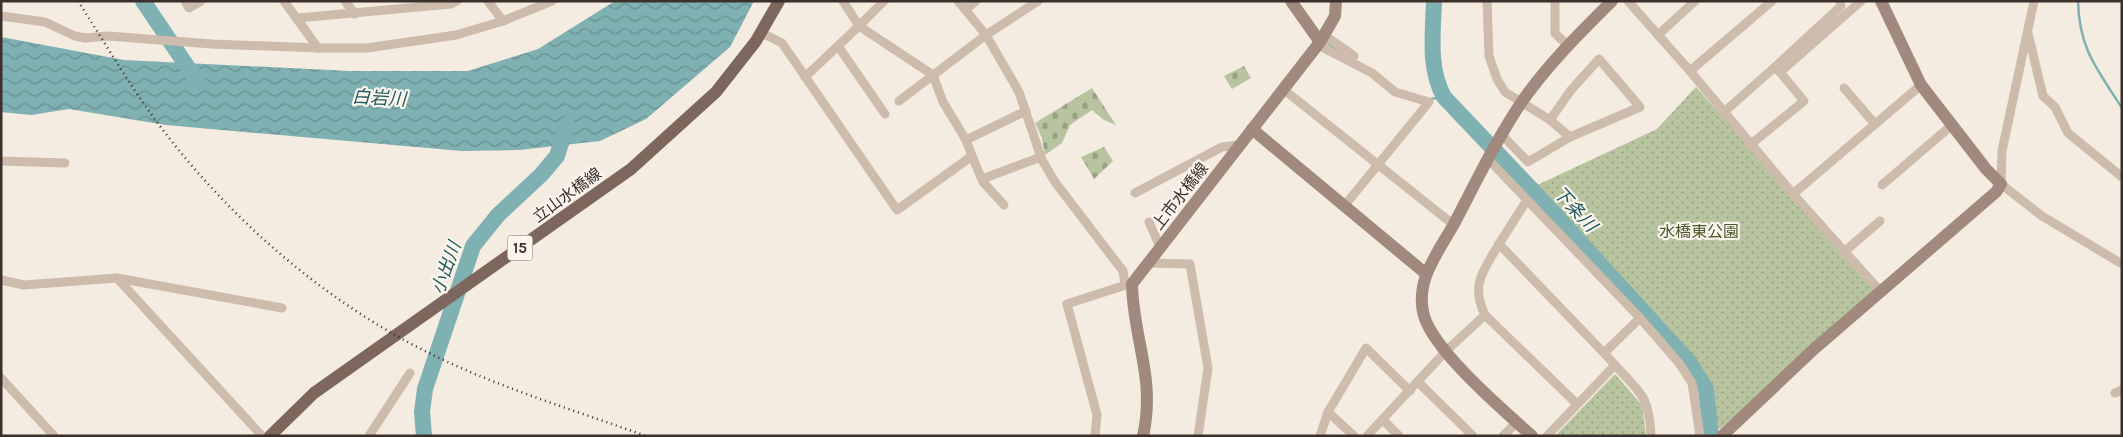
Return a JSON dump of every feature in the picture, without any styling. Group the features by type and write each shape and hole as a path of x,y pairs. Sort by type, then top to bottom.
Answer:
{"main road":[{"name":"立山水橋線","path":"270,436 314,393 409,328 632,169 716,92 740,64 762,33 779,1"}],"street":[{"path":"185,1 190,8 201,1"},
{"path":"284,1 318,48"},
{"path":"344,1 355,14"},
{"path":"298,18 355,14 406,5 451,4 457,1"},
{"path":"488,1 503,21"},
{"path":"1,16 45,22 75,36 84,38 108,36 318,48 368,48 456,35 503,21 552,1"},
{"path":"842,1 858,26 933,76 943,102 966,140 982,179 1004,205"},
{"path":"806,77 884,1"},
{"path":"958,1 986,35 1019,92 1041,157 1055,182 1123,271 1128,284 1147,375 1148,401 1143,436"},
{"path":"966,9 976,1"},
{"path":"899,101 986,35 1038,1"},
{"path":"1291,1 1321,41 1372,73 1395,92 1429,102 1345,205"},
{"name":"上市水橋線","path":"1128,284 1148,263 1321,41 1335,16 1336,1"},
{"path":"1486,1 1487,37 1492,64 1505,92 1550,120 1570,137"},
{"path":"1555,1 1555,33 1568,45"},
{"path":"1532,436 1445,352 1432,335 1424,314 1422,293 1425,273 1454,224 1490,155 1522,102 1568,45 1612,1"},
{"path":"1628,1 1690,71 1750,145 1881,292"},
{"path":"1658,35 1695,1"},
{"path":"1690,71 1772,1"},
{"path":"1778,70 1841,6 1840,1"},
{"path":"1724,112 1861,1"},
{"path":"1880,1 1921,85 1986,169 2001,184 2042,216 2122,264"},
{"path":"1726,435 1813,350 1996,192 2001,184 2002,151 2034,1"},
{"path":"2028,31 2043,96 2055,107 2068,133 2122,177"},
{"path":"762,33 782,43 896,210 972,156"},
{"path":"1321,41 1354,56"},
{"path":"838,46 885,114"},
{"path":"1501,137 1528,162 1570,137 1640,107 1599,59 1571,90 1550,120"},
{"path":"1750,145 1804,101 1778,70"},
{"path":"1793,194 1921,85"},
{"path":"1844,88 1874,124"},
{"path":"1283,89 1454,224"},
{"path":"966,140 1026,110"},
{"path":"1882,185 1952,125"},
{"path":"1252,130 1425,273"},
{"path":"1135,193 1222,147 1240,145"},
{"path":"1490,155 1527,200 1640,318 1679,363 1692,383 1700,436"},
{"path":"982,179 1041,157"},
{"path":"1,162 64,164"},
{"path":"1527,200 1477,282 1479,295 1485,315 1577,404"},
{"path":"1845,251 1880,221"},
{"path":"1149,222 1160,247"},
{"path":"1499,244 1604,352 1645,398 1650,412 1651,436"},
{"path":"1148,263 1190,264 1208,368 1198,436"},
{"path":"117,278 262,436"},
{"path":"1,280 24,285 117,278 282,308"},
{"path":"1096,436 1097,415 1067,304 1128,284"},
{"path":"1367,436 1445,352 1485,315"},
{"path":"1604,352 1640,318"},
{"path":"1320,436 1328,412 1366,348 1410,390"},
{"path":"1547,436 1615,365"},
{"path":"370,436 410,373"},
{"path":"1,378 54,436"},
{"path":"1418,382 1473,436"},
{"path":"1328,412 1354,436"},
{"path":"1383,420 1399,436"},
{"path":"1504,436 1517,422"}],"green space":[{"path":"1244,66 1251,78 1232,89 1224,76"},
{"name":"水橋東公園","path":"1696,87 1881,292 1720,429 1710,420 1706,389 1689,362 1531,188 1657,129"},
{"path":"1092,88 1116,125 1104,120 1092,110 1070,125 1062,143 1045,155 1042,138 1035,123"},
{"path":"1104,147 1113,161 1094,179 1081,157"},
{"path":"1615,374 1642,405 1646,436 1555,436"}],"water":[{"name":"白岩川","path":"615,1 754,1 730,47 646,119 600,141 519,150 462,151 166,125 69,109 31,115 1,112 1,37 124,60 350,71 468,71 538,49"}],"waterway":[{"path":"143,1 197,81"},
{"name":"下条川","path":"1434,1 1434,63 1439,86 1444,97 1538,196 1689,362 1706,389 1711,436"},
{"path":"2078,1 2079,18 2086,46 2097,70 2122,108"},
{"path":"1325,41 1339,51"},
{"path":"1431,99 1444,97"},
{"name":"小出川","path":"424,436 422,412 425,389 473,246 498,215 541,175 557,156 567,124"}],"railway":[{"path":"78,1 134,90 182,154 244,221 315,282 391,333 431,354 510,388 646,436"}]}
